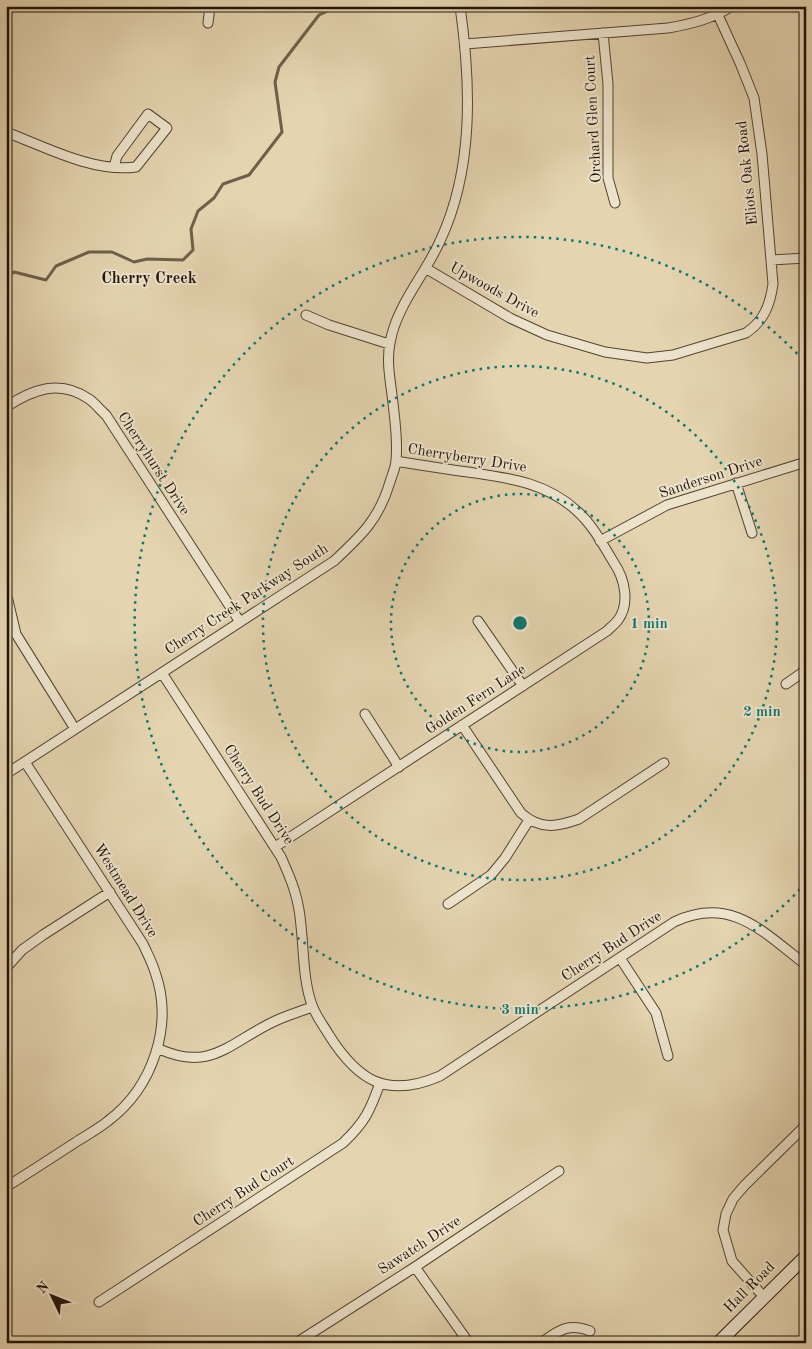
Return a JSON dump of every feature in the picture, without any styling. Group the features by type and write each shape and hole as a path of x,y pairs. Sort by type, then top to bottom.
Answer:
{"main road":[{"name":"Hall Road","path":"718,1343 806,1256"}],"street":[{"path":"208,23 210,6"},
{"name":"Cherry Creek Parkway South","path":"6,774 334,561 364,534 378,513 388,490 396,462 389,344 402,308 427,269 441,240 452,208 460,175 467,122 467,70 460,6"},
{"path":"465,44 668,28 691,24 718,15 732,6"},
{"name":"Eliots Oak Road","path":"718,15 754,98 762,154 773,284 770,303 763,316 752,329"},
{"name":"Orchard Glen Court","path":"603,33 608,84 608,178 615,203"},
{"path":"6,132 82,162 114,168 125,169 136,167 167,128 148,114 117,156 114,168"},
{"path":"770,260 806,258"},
{"name":"Upwoods Drive","path":"427,269 510,318 546,335 605,352 647,358 673,355 746,333 752,329"},
{"path":"306,315 329,325 389,344"},
{"name":"Cherryhurst Drive","path":"6,407 20,397 44,388 69,389 90,399 106,415 240,622"},
{"name":"Cherryberry Drive","path":"396,462 512,479 538,486 578,511 600,541"},
{"name":"Sanderson Drive","path":"600,541 667,505 806,462"},
{"path":"736,483 752,533"},
{"name":"Golden Fern Lane","path":"275,847 607,631 618,620 624,605 623,583 620,572 600,541"},
{"path":"6,592 16,634 75,729"},
{"path":"478,621 523,686"},
{"path":"786,684 806,670"},
{"name":"Cherry Bud Drive","path":"162,673 281,856 296,890 308,991 312,1007 345,1058 361,1073 380,1083 395,1086 411,1085 423,1083 440,1076 620,958 685,917 697,913 713,912 739,917 752,924 806,964"},
{"path":"365,714 399,766"},
{"path":"462,725 521,813 537,824 550,826 565,824 579,819 664,764"},
{"name":"Westmead Drive","path":"6,1188 109,1121 125,1106 151,1068 159,1049 162,1023 161,995 156,972 143,944 25,762"},
{"path":"448,904 491,875 505,858 529,820"},
{"path":"6,968 29,945 110,892"},
{"path":"620,958 656,1012 668,1056"},
{"path":"159,1049 180,1057 206,1057 218,1054 272,1022 312,1007"},
{"name":"Cherry Bud Court","path":"99,1302 343,1143 360,1126 372,1107 380,1083"},
{"path":"764,1297 732,1261 723,1230 726,1214 733,1199 744,1186 806,1124"},
{"name":"Sawatch Drive","path":"296,1343 559,1171"},
{"path":"415,1266 469,1343"},
{"path":"540,1343 569,1326 580,1326 590,1330"}],"waterway":[{"path":"6,278 14,272 46,280 56,266 89,252 112,252 134,262 147,259 183,260 193,250 191,229 198,211 214,198 223,184 249,175 282,132 275,82 279,67 319,15 339,6"}],"district":[{"name":"Cherry Creek","path":"149,279"}]}
